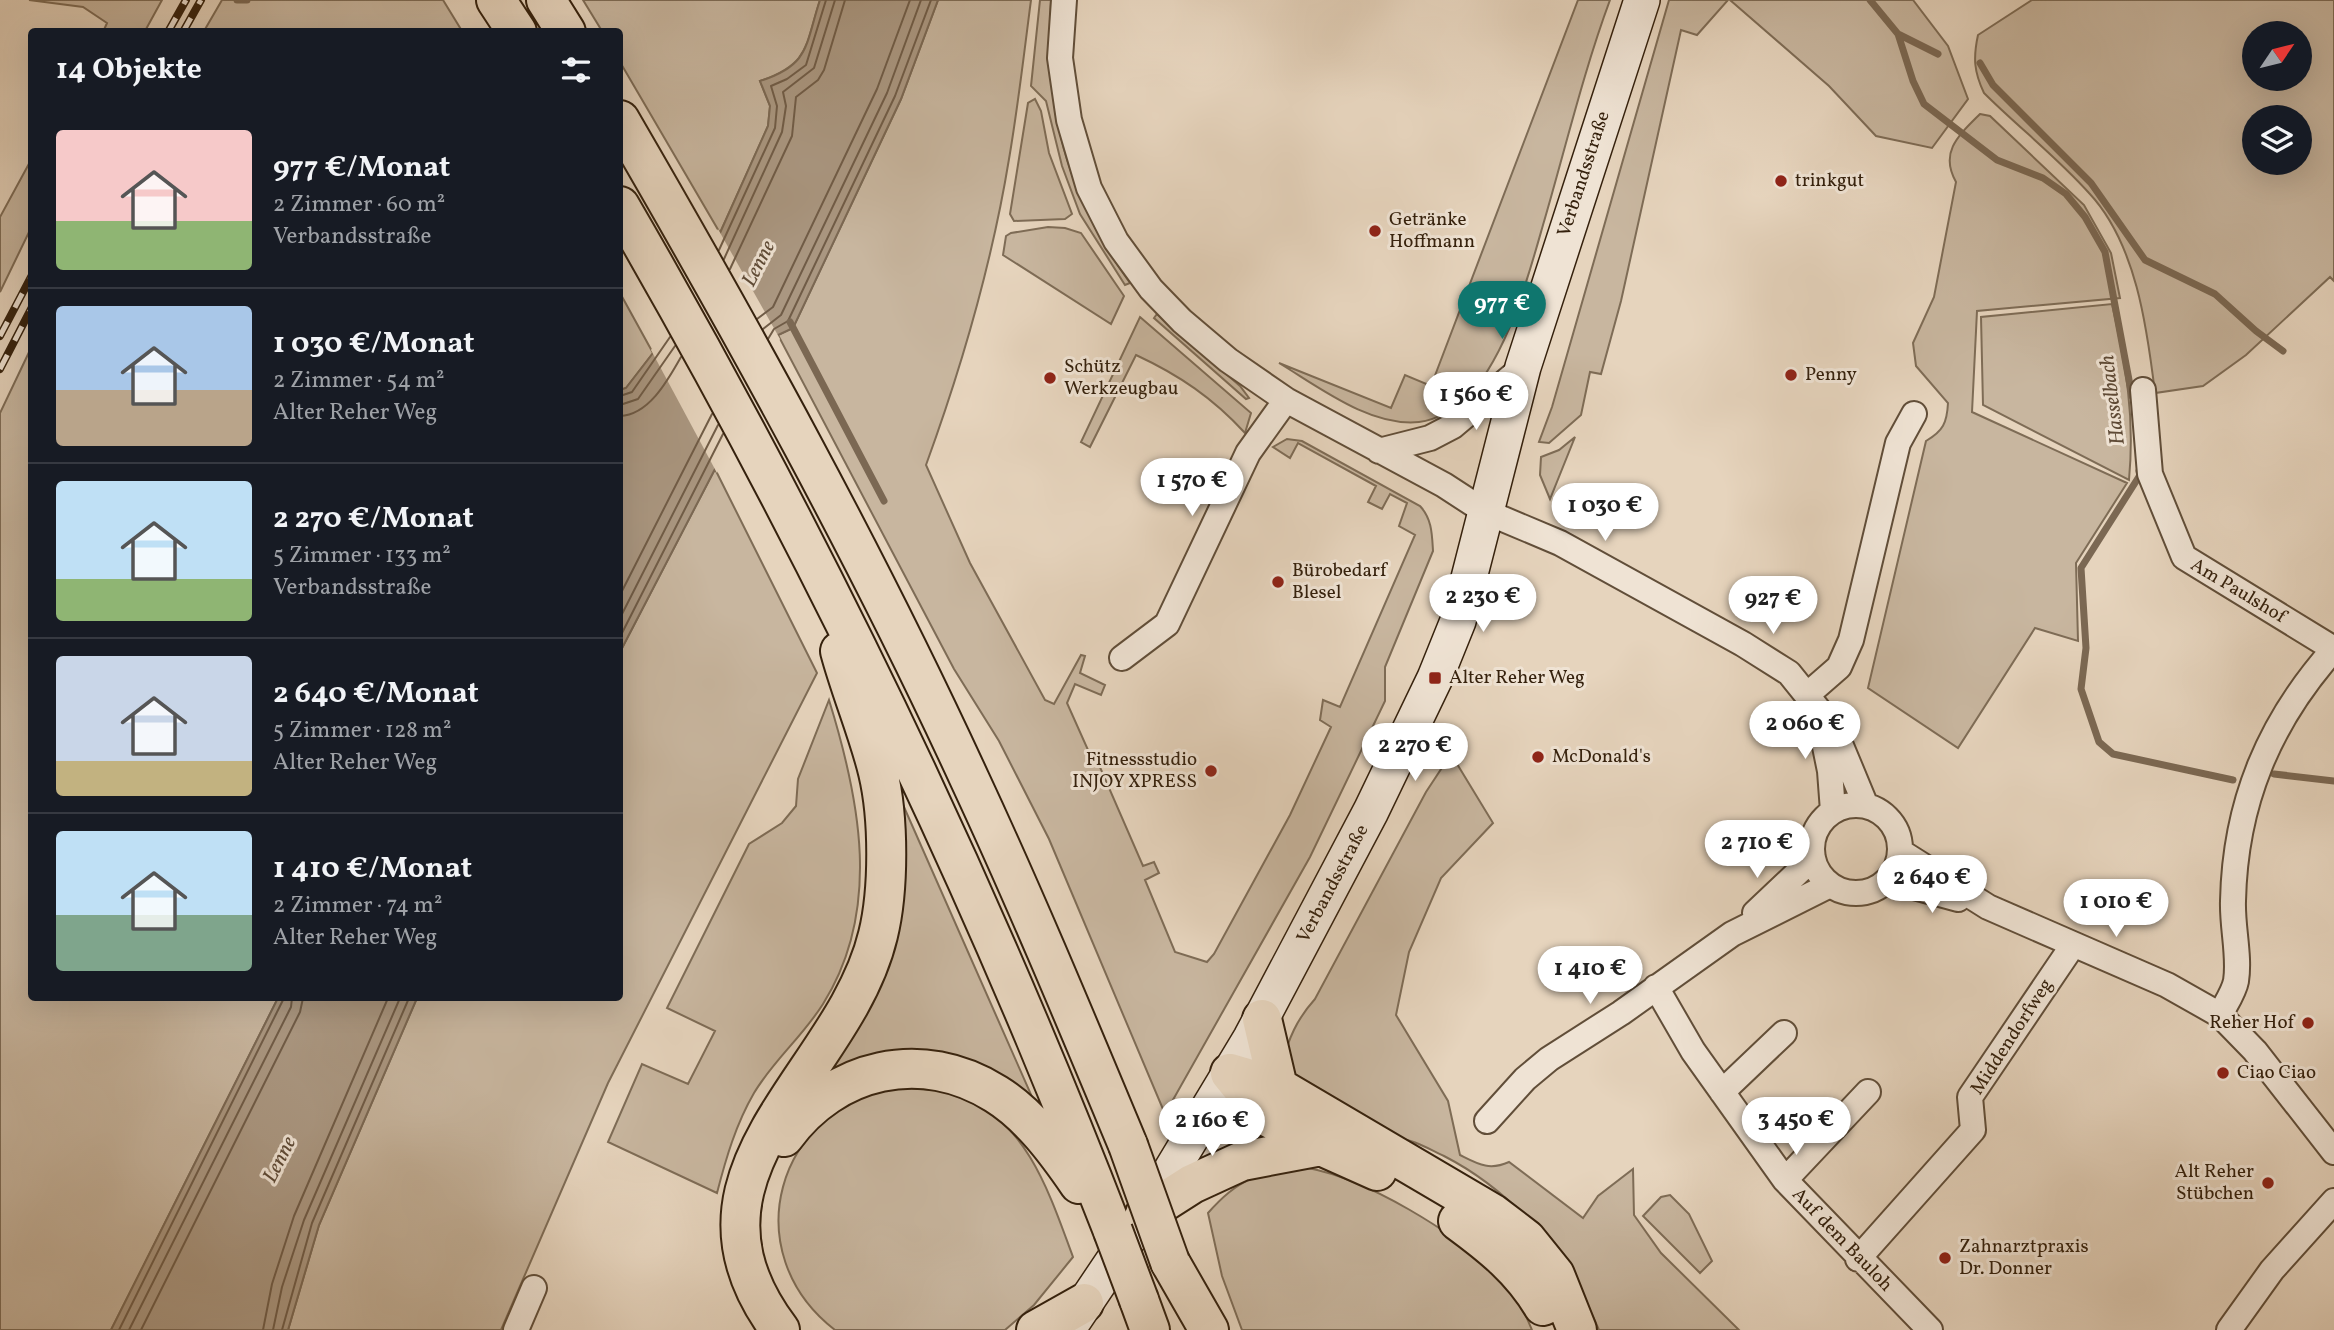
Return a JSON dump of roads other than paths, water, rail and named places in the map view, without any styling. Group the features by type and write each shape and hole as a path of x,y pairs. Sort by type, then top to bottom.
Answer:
{"highway":[{"path":"496,0 514,28"},
{"path":"546,0 564,28"},
{"path":"623,125 786,414 970,780 1128,1145 1196,1330"},
{"path":"623,211 759,454 820,571 851,659 878,774 887,848 878,935 854,999 772,1125 744,1186 740,1215 744,1259 756,1292 780,1330"},
{"path":"851,659 970,881 1092,1193"},
{"path":"1262,1019 1278,1087"},
{"path":"805,1330 790,1314 766,1266 761,1239 763,1184 786,1135 808,1108 838,1087 875,1071 914,1068 954,1075 997,1094 1055,1149 1092,1193 1129,1223 1144,1315"},
{"path":"1230,1073 1278,1087 1313,1111 1441,1180 1492,1213 1526,1240 1555,1275 1577,1330"},
{"path":"1230,1073 1264,1115 1321,1146 1383,1174 1494,1247 1527,1279 1546,1311 1552,1330"},
{"path":"1129,1223 1192,1184 1242,1161 1321,1146"},
{"path":"1170,1262 1209,1330"},
{"path":"1036,1330 1075,1317"}],"main road":[{"name":"Verbandsstraße","path":"1075,1317 1129,1223 1230,1073 1262,1019 1371,811 1436,678 1458,621 1484,511 1523,368 1642,0"}],"street":[{"path":"1064,0 1060,58 1069,120 1089,188 1116,241 1151,289 1182,321 1227,360 1286,400 1444,485 1484,511 1560,543 1743,644 1788,673 1834,729 1866,806"},
{"path":"1379,451 1430,438 1452,426 1482,405 1523,368"},
{"name":"Am Paulshof","path":"2143,390 2150,474 2184,557 2334,649"},
{"path":"1122,658 1167,624 1248,453 1286,400"},
{"path":"1812,699 1839,667 1851,640 1898,443 1914,414"},
{"path":"2220,1015 2236,982 2233,901 2237,833 2264,750 2292,704 2334,649"},
{"path":"1812,699 1830,771 1833,811"},
{"path":"1849,805 1866,806 1881,812 1892,822 1899,836 1901,852 1897,867 1888,880 1875,889 1860,893 1844,892 1830,885 1819,873 1813,858 1813,840 1820,824 1833,811 1849,805"},
{"path":"1901,852 1989,907 2167,985 2220,1015 2255,1051 2334,1152"},
{"path":"1487,1121 1525,1079 1549,1059 1732,934 1813,858"},
{"path":"1888,880 1989,907"},
{"path":"1732,934 1830,885"},
{"name":"Middendorfweg","path":"1858,1259 1973,1130 1970,1097 2073,945"},
{"name":"Auf dem Bauloh","path":"1656,987 1675,1023 1785,1180 1858,1259 1930,1330"},
{"path":"1722,1092 1784,1033"},
{"name":"Auf dem Bauloh","path":"1785,1180 1868,1091"},
{"path":"2229,1330 2272,1270 2334,1201"},
{"path":"516,1330 534,1288"}],"water":[{"name":"Lenne","path":"820,0 938,0 901,99 793,328 778,335 715,469 623,646 623,389 653,353 720,233 768,126 770,106 760,81 788,68 797,60 808,42"},
{"name":"Lenne","path":"276,1001 416,1001 319,1225 288,1330 111,1330"}],"waterway":[{"path":"237,0 247,0"},
{"name":"Hasselbach","path":"1870,0 1898,34 1913,81 1924,104 1997,160 2043,178 2066,194 2085,217 2105,252 2132,396"},
{"path":"1898,34 1938,54"},
{"path":"1980,63 1993,85 2091,183 2145,260 2215,294 2283,351"},
{"path":"790,322 884,501"},
{"name":"Hasselbach","path":"2139,471 2140,475 2081,568 2086,648 2081,689 2099,742 2113,754 2233,780"},
{"name":"Hasselbach","path":"2274,774 2334,781"}],"railway":[{"path":"170,28 186,0"},
{"path":"185,28 201,0"},
{"path":"0,336 28,283"},
{"path":"0,369 28,315"}],"place":[{"name":"trinkgut","path":"1781,181"},
{"name":"Getränke Hoffmann","path":"1375,231"},
{"name":"Penny","path":"1791,375"},
{"name":"Schütz Werkzeugbau","path":"1050,378"},
{"name":"Bürobedarf Blesel","path":"1278,582"},
{"name":"Alter Reher Weg","path":"1435,678"},
{"name":"McDonald's","path":"1538,757"},
{"name":"Fitnessstudio INJOY XPRESS","path":"1211,771"},
{"name":"Reher Hof","path":"2308,1023"},
{"name":"Ciao Ciao","path":"2223,1073"},
{"name":"Alt Reher Stübchen","path":"2268,1183"},
{"name":"Zahnarztpraxis Dr. Donner","path":"1945,1258"}]}
